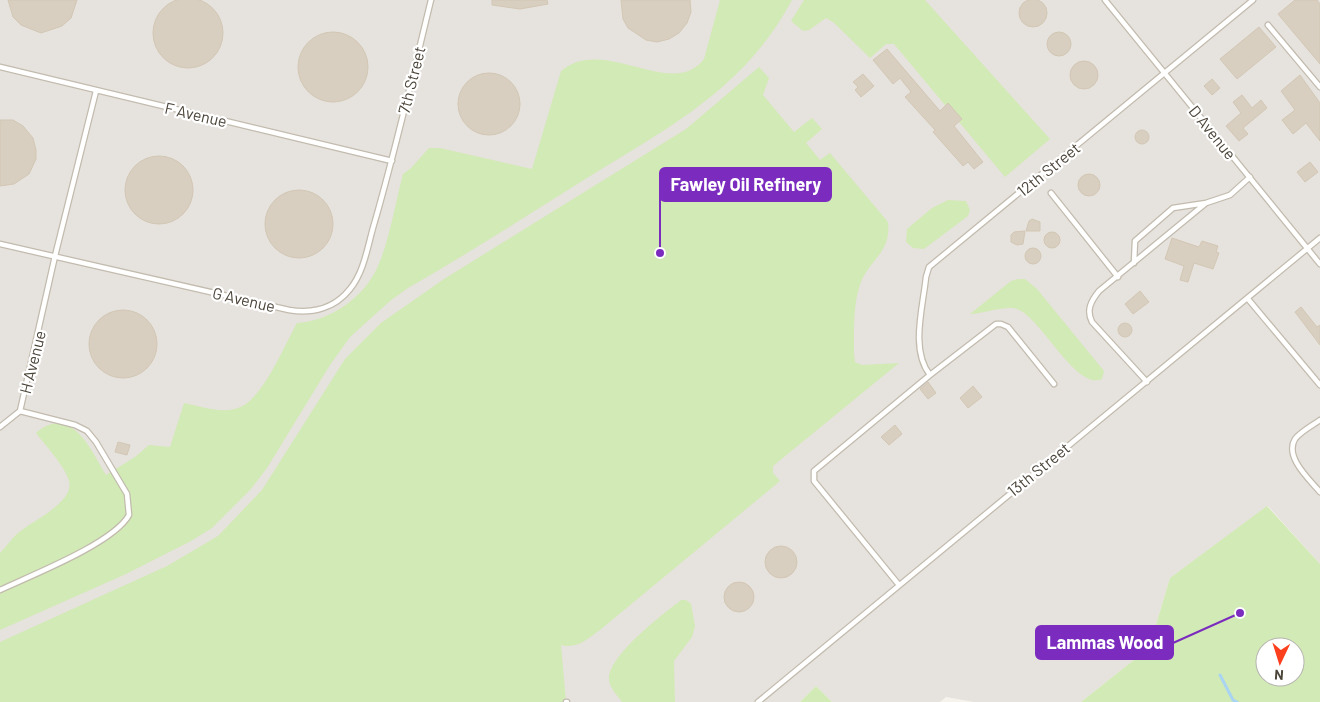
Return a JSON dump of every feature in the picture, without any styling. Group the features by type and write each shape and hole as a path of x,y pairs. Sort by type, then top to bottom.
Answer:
{"lane":[{"name":"7th Street","path":"392,161 431,0"},
{"name":"D Avenue","path":"1104,0 1320,264"},
{"name":"12th Street","path":"930,375 924,367 920,350 926,277 929,267 1254,0"},
{"path":"1268,25 1320,87"},
{"name":"F Avenue","path":"0,67 392,161"},
{"name":"H Avenue","path":"0,590 74,555 119,529 129,515 127,494 96,442 87,432 75,425 20,411 55,256 96,91"},
{"name":"G Avenue","path":"0,244 289,310 306,312 320,309 340,299 357,278 392,161"},
{"path":"1134,263 1135,241 1167,212 1180,206 1206,203 1230,194 1250,177"},
{"path":"1051,193 1118,276"},
{"path":"1146,382 1104,337 1090,318 1090,304 1118,276 1206,203"},
{"name":"13th Street","path":"758,702 1320,238"},
{"path":"1248,298 1320,385"},
{"path":"899,585 814,482 814,471 930,375 996,324 1008,327 1054,384"},
{"path":"0,427 20,411"},
{"path":"1320,420 1296,438 1292,448 1299,467 1320,492"}],"shaded area":[{"path":"0,0 1320,0 1320,564 1268,506 1170,578 1149,648 1081,702 974,702 946,697 940,702 832,702 816,686 800,702 0,702"}],"green space":[{"path":"720,0 792,0 772,32 750,60 699,106 641,145 473,250 408,288 390,301 350,337 330,365 267,468 251,489 212,528 191,541 126,574 0,630 0,553 18,533 59,504 69,489 67,475 36,433 48,425 60,423 70,427 86,443 106,475 135,457 149,445 170,447 184,403 211,409 231,410 247,403 264,384 297,323 322,318 345,306 355,298 372,278 386,244 403,174 429,148 440,148 532,169 561,71 578,62 597,59 656,71 674,73 691,70 704,59"},
{"path":"804,0 925,0 1050,139 1005,177 894,44 886,44 870,58 833,22 826,18 809,30 803,31 791,21"},
{"path":"759,67 769,78 763,95 794,132 812,118 822,129 806,143 820,160 830,153 888,222 886,242 862,279 859,288 855,312 854,354 855,362 862,365 899,363 773,466 773,473 780,481 600,630 586,640 572,646 561,645 566,702 0,702 0,642 167,566 218,536 262,490 345,359 381,323 444,279 686,129"},
{"path":"948,200 966,201 970,210 968,216 924,249 913,248 906,242 907,229 932,208"},
{"path":"1025,279 1037,289 1104,371 1102,379 1092,380 1082,375 1028,316 1019,310 1009,308 970,314 1011,281"},
{"path":"1267,506 1320,564 1320,702 1081,702 1149,648 1170,578"},
{"path":"681,600 686,600 691,604 695,626 692,637 674,661 675,702 622,702 610,685 609,679 617,659 638,636"},
{"path":"816,686 832,702 800,702"}],"building":[{"path":"188,-2 207,4 217,14 223,33 217,52 207,62 188,68 169,62 159,52 153,33 159,14 169,4"},
{"path":"1033,-1 1043,3 1047,13 1043,23 1033,27 1023,23 1019,13 1023,3"},
{"path":"8,0 77,0 71,18 62,26 41,33 21,25 13,17"},
{"path":"492,0 547,0 548,4 520,9 492,5"},
{"path":"621,0 690,0 691,12 687,23 679,33 669,39 657,42 646,40 628,28 623,19"},
{"path":"1295,0 1317,0 1320,4 1320,64 1278,14"},
{"path":"1259,27 1276,47 1237,79 1220,59"},
{"path":"340,32 353,38 362,47 366,53 368,67 366,81 358,92 347,100 326,102 319,100 308,92 300,81 298,60 300,53 308,42 319,34"},
{"path":"1059,32 1068,35 1071,44 1068,53 1059,56 1050,53 1047,44 1050,35"},
{"path":"887,49 940,111 948,103 962,119 954,126 983,162 974,169 968,162 963,166 933,132 935,130 905,97 911,92 900,78 893,84 873,60"},
{"path":"1084,61 1094,65 1098,75 1094,85 1084,89 1074,85 1070,75 1074,65"},
{"path":"489,73 501,76 511,82 517,92 520,104 517,116 511,126 501,132 489,135 477,132 467,126 461,116 458,104 461,92 467,82 477,76"},
{"path":"863,74 874,86 861,97 855,90 858,87 853,82"},
{"path":"1300,75 1320,103 1320,141 1306,123 1293,134 1282,120 1295,110 1281,91"},
{"path":"1212,79 1220,88 1212,95 1204,86"},
{"path":"1242,95 1252,108 1261,100 1267,108 1243,128 1248,134 1239,141 1226,126 1241,113 1233,102"},
{"path":"0,120 13,120 23,126 33,138 36,159 29,174 14,184 0,186"},
{"path":"1142,130 1147,132 1149,137 1147,142 1142,144 1137,142 1135,137 1137,132"},
{"path":"159,156 172,159 183,166 190,177 193,190 190,203 183,214 172,221 159,224 146,221 135,214 128,203 125,190 128,177 135,166 146,159"},
{"path":"1310,162 1318,172 1305,182 1297,172"},
{"path":"1089,174 1097,177 1100,185 1097,193 1089,196 1081,193 1078,185 1081,177"},
{"path":"299,190 312,193 323,200 330,211 333,224 330,237 323,248 312,255 299,258 286,255 275,248 268,237 265,224 268,211 275,200 286,193"},
{"path":"1032,219 1040,222 1040,231 1026,231 1029,221"},
{"path":"1025,231 1023,244 1017,245 1011,242 1011,235 1014,232"},
{"path":"1052,232 1058,234 1060,240 1058,246 1052,248 1046,246 1044,240 1046,234"},
{"path":"1172,238 1199,247 1202,241 1218,246 1216,252 1219,253 1213,269 1194,263 1188,282 1180,280 1184,266 1165,259"},
{"path":"1033,248 1039,250 1041,256 1039,262 1033,264 1027,262 1025,256 1027,250"},
{"path":"1140,291 1149,302 1133,314 1125,304"},
{"path":"1301,307 1317,327 1320,325 1320,345 1295,312"},
{"path":"123,310 136,313 147,320 154,331 157,344 154,357 147,368 136,375 123,378 110,375 99,368 92,357 89,344 92,331 99,320 110,313"},
{"path":"1122,323 1128,323 1132,330 1128,337 1122,337 1118,333 1118,327"},
{"path":"928,382 936,393 928,399 920,389"},
{"path":"973,386 982,397 968,408 960,398"},
{"path":"895,425 902,434 889,445 881,437"},
{"path":"118,442 130,445 127,455 115,452"},
{"path":"781,546 787,547 792,551 796,556 796,568 792,573 787,577 781,578 775,577 770,573 766,568 765,562 766,556 770,551 775,547"},
{"path":"739,582 750,586 754,597 750,608 739,612 728,608 724,597 728,586"}],"waterway":[{"path":"1220,675 1233,700 1237,702"}],"place":[{"name":"Fawley Oil Refinery","path":"660,253"},
{"name":"Lammas Wood","path":"1240,613"}]}
